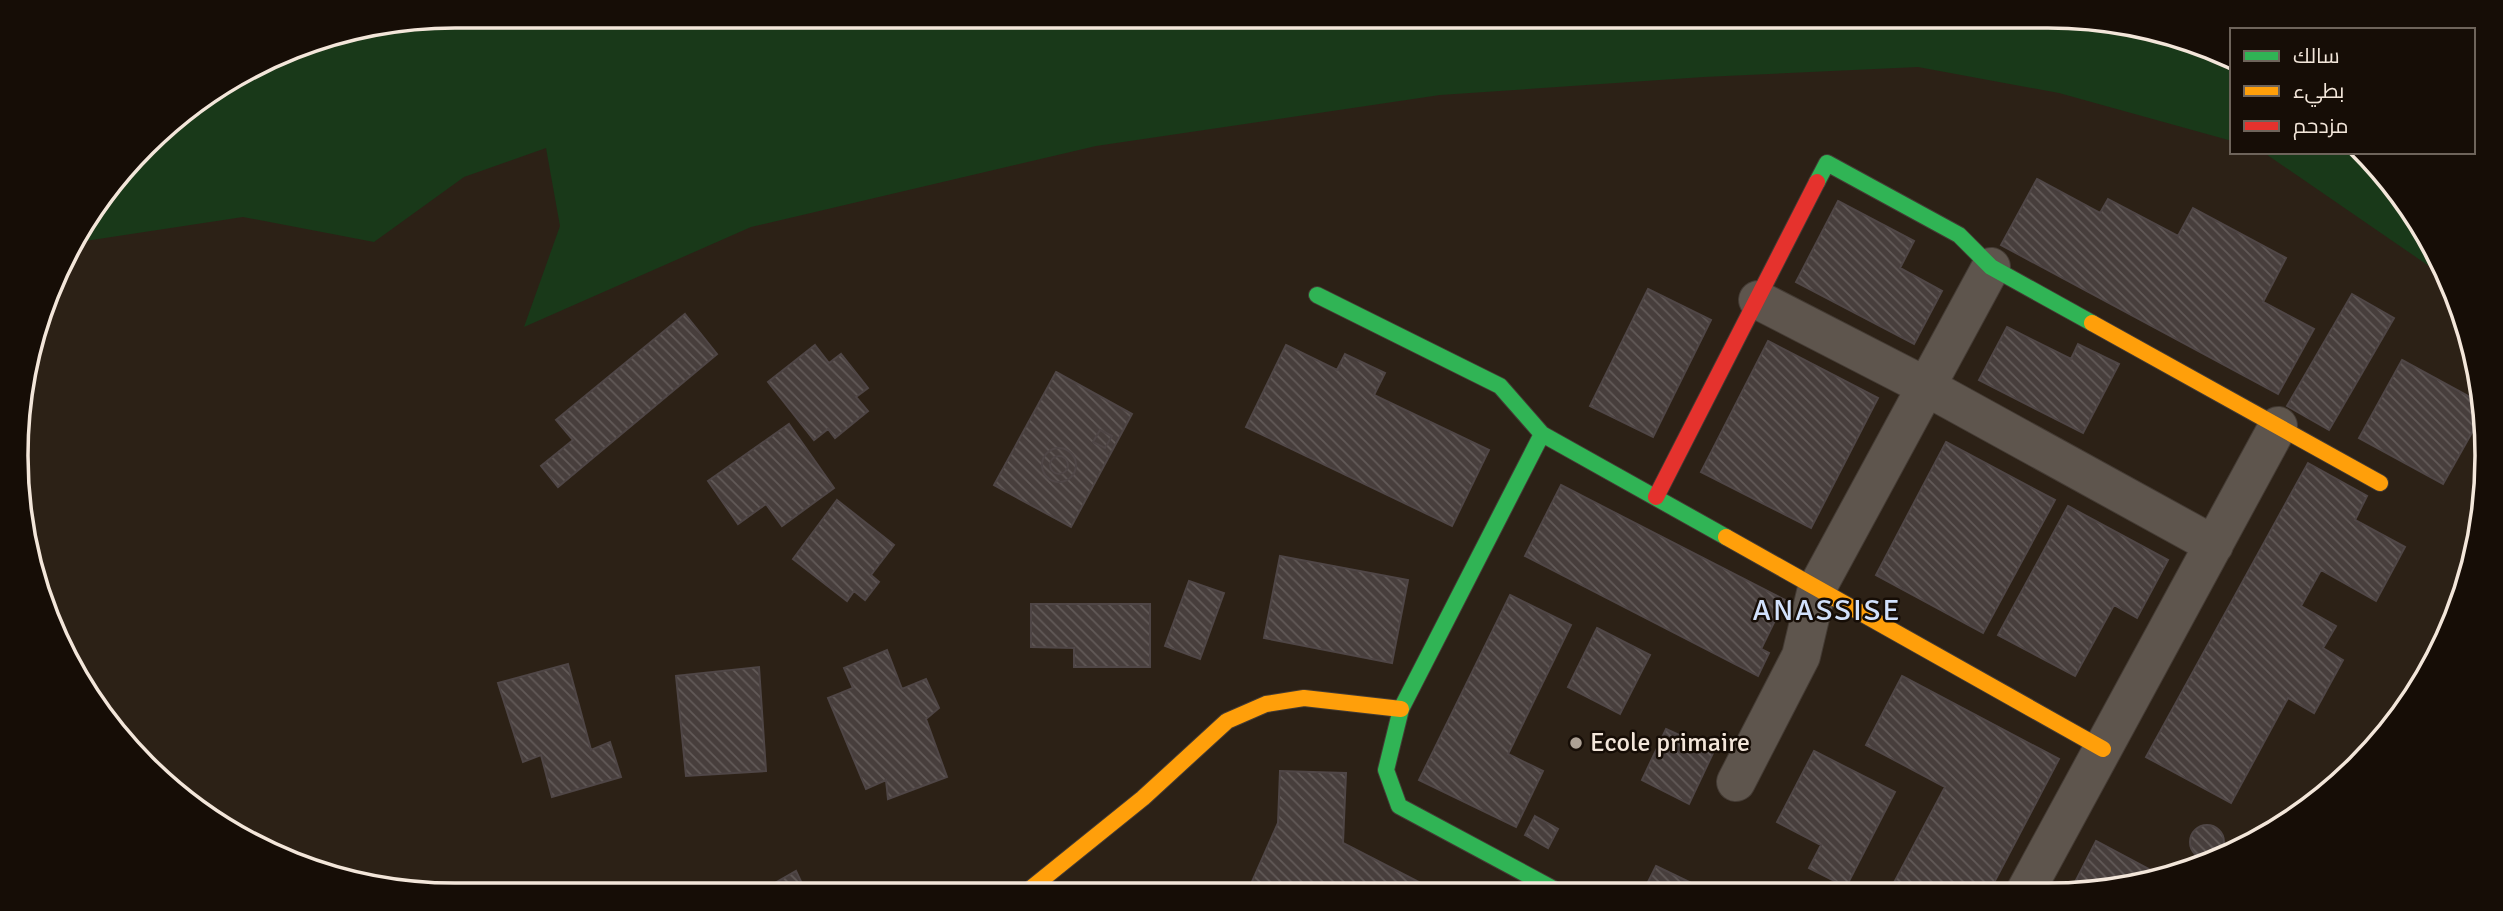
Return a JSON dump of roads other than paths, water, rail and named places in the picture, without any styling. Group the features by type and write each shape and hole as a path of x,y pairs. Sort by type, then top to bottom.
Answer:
{"street":[{"path":"1656,497 1827,163 1959,235 1991,267 2380,483"},
{"path":"1736,782 1801,656 1817,588 1991,267"},
{"path":"1317,295 1500,386 1542,434 2103,750"},
{"path":"1758,300 1925,386 2214,545"},
{"path":"2030,883 2278,426"},
{"path":"1542,434 1401,709 1386,771 1399,806 1542,883"},
{"path":"1038,883 1143,798 1227,721 1266,704 1304,698 1401,709"}],"place":[{"name":"Ecole primaire","path":"1576,743"}],"district":[{"name":"ANASSISE","path":"1827,610"}]}
